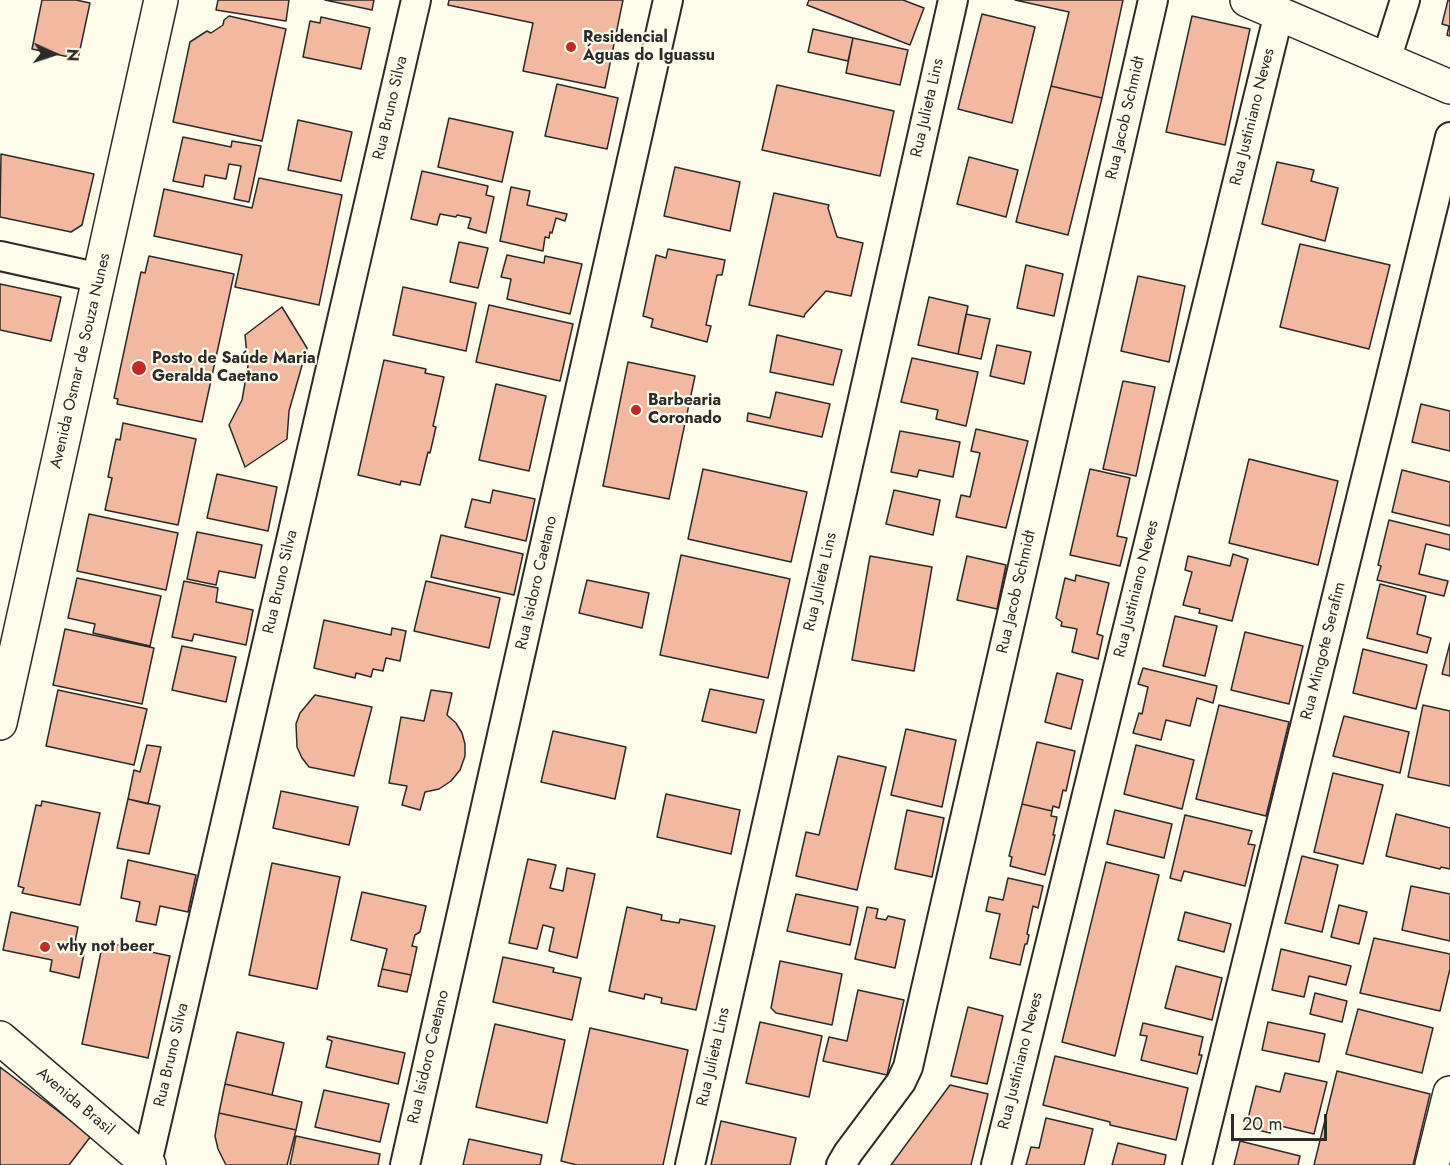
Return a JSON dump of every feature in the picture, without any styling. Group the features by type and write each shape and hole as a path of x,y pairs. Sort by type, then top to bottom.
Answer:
{"street":[{"name":"Avenida Osmar de Souza Nunes","path":"0,723 161,0"},
{"name":"Rua Bruno Silva","path":"148,1164 416,0"},
{"name":"Rua Isidoro Caetano","path":"405,1165 668,0"},
{"name":"Rua Julieta Lins","path":"690,1165 953,0"},
{"name":"Rua Jacob Schmidt","path":"841,1165 901,1082 908,1067 1154,0"},
{"path":"1247,0 1450,87"},
{"path":"1386,60 1405,0"},
{"name":"Rua Justiniano Neves","path":"996,1165 1279,14"},
{"name":"Rua Mingote Serafim","path":"1197,1165 1450,137"},
{"path":"0,256 100,278"},
{"name":"Avenida Brasil","path":"0,1038 148,1164"},
{"path":"1432,1165 1450,1093"}],"building":[{"path":"42,0 76,0 90,3 78,59 32,49"},
{"path":"218,0 289,0 286,21 216,10"},
{"path":"325,0 374,0 372,10"},
{"name":"Residencial Águas do Iguassu","path":"449,0 623,0 605,88 523,71 533,23 448,5"},
{"path":"809,0 903,0 924,8 910,45 807,5"},
{"path":"1015,0 1123,0 1102,98 1051,86 1069,12"},
{"path":"1448,0 1450,0 1450,36 1447,35 1449,26 1442,24"},
{"path":"982,14 1035,27 1012,123 958,109"},
{"path":"229,16 286,29 262,141 173,122 190,42 207,31 211,33 223,25 224,20"},
{"path":"1192,16 1250,29 1225,145 1166,132"},
{"path":"321,17 370,28 361,69 303,57 310,21 320,23"},
{"path":"813,29 853,38 848,61 808,52"},
{"path":"853,38 908,50 900,85 846,73"},
{"path":"557,84 618,98 607,149 545,136"},
{"path":"777,85 894,111 880,176 762,150"},
{"path":"1051,86 1102,98 1068,235 1016,222"},
{"path":"449,118 513,132 502,182 438,167"},
{"path":"298,120 352,132 341,181 288,170"},
{"path":"183,137 231,147 232,141 261,146 249,202 234,199 241,166 229,164 226,179 205,175 203,187 173,181"},
{"path":"1,154 94,174 82,225 71,232 0,217"},
{"path":"969,157 1018,170 1006,217 957,204"},
{"path":"1277,162 1314,170 1311,181 1338,188 1325,241 1262,224"},
{"path":"675,167 740,182 730,231 664,216"},
{"path":"422,171 488,186 486,195 494,197 486,233 468,228 471,218 457,215 456,217 440,214 437,225 411,219"},
{"path":"259,178 342,195 319,305 235,287 242,255 154,236 164,189 252,208"},
{"path":"511,187 530,191 527,205 567,214 565,221 556,218 552,233 550,232 549,238 545,237 543,251 500,241"},
{"path":"774,193 829,205 837,237 863,243 851,296 826,291 804,317 749,305"},
{"path":"459,242 488,248 478,288 450,282"},
{"path":"1300,244 1390,265 1369,349 1280,327"},
{"path":"668,249 725,260 722,275 717,275 706,325 711,326 707,342 651,327 653,319 643,316 656,255 666,258"},
{"path":"507,255 544,263 545,256 582,264 570,314 507,299 511,279 501,277"},
{"path":"149,256 234,274 202,422 117,404 118,399 114,398 141,272 145,273"},
{"path":"1026,265 1063,274 1054,316 1017,308"},
{"path":"1138,276 1185,286 1169,362 1121,351"},
{"path":"0,284 61,297 51,341 0,330"},
{"path":"403,287 476,303 466,351 393,335"},
{"path":"929,297 968,306 958,354 918,345"},
{"path":"489,305 573,324 560,381 476,362"},
{"path":"282,307 307,348 289,411 287,439 245,467 229,425 242,400 248,366 245,335"},
{"path":"966,314 990,319 981,359 958,354"},
{"path":"777,335 842,350 833,385 770,372"},
{"path":"997,345 1031,352 1024,384 990,376"},
{"path":"912,358 978,372 966,426 936,419 938,410 901,402"},
{"path":"384,360 426,369 425,373 444,377 433,426 436,427 420,485 401,481 400,485 358,475"},
{"path":"628,362 695,376 669,499 603,486"},
{"path":"1123,381 1155,387 1136,476 1103,469"},
{"path":"496,384 546,396 529,471 479,460"},
{"path":"776,392 830,404 822,437 747,421 748,413 770,418"},
{"path":"1421,404 1450,411 1450,451 1412,442"},
{"path":"123,423 196,439 178,525 105,510 112,478 108,477 116,439 120,440"},
{"path":"976,429 1028,441 1006,528 956,517 961,495 970,497 980,453 971,451"},
{"path":"900,431 960,442 953,477 919,470 917,477 891,472"},
{"path":"1249,459 1338,481 1318,565 1229,543"},
{"path":"703,469 807,492 791,562 688,539"},
{"path":"1090,469 1130,478 1117,536 1127,538 1120,566 1070,555"},
{"path":"1402,470 1450,482 1450,526 1392,512"},
{"path":"217,474 277,487 268,531 207,518"},
{"path":"493,490 535,499 526,541 465,527 472,499 490,503"},
{"path":"894,490 940,500 933,535 886,524"},
{"path":"89,514 178,533 166,590 77,571"},
{"path":"1389,520 1450,535 1450,550 1426,544 1419,574 1448,581 1444,596 1377,580 1381,566 1378,565"},
{"path":"197,532 262,545 255,578 219,571 216,585 187,579"},
{"path":"441,535 523,554 514,595 431,577"},
{"path":"1233,554 1248,559 1232,621 1199,613 1200,609 1183,605 1192,572 1185,570 1188,556 1230,566"},
{"path":"681,555 790,579 768,678 660,655"},
{"path":"870,556 932,567 914,671 852,660"},
{"path":"967,556 1006,565 997,609 957,600"},
{"path":"1076,575 1109,583 1097,634 1103,636 1098,659 1072,652 1077,629 1061,626 1062,622 1056,618 1065,578 1075,581"},
{"path":"77,578 161,596 150,646 93,633 95,624 68,618"},
{"path":"587,580 649,593 642,628 579,613"},
{"path":"184,581 218,588 216,602 253,610 246,645 194,634 192,641 172,637"},
{"path":"426,581 500,598 489,648 414,631"},
{"path":"1380,584 1426,596 1417,634 1431,638 1427,653 1367,638"},
{"path":"1175,616 1217,626 1205,676 1163,666"},
{"path":"324,620 391,635 392,628 406,631 400,661 386,658 383,671 373,669 371,677 356,673 355,678 314,668"},
{"path":"65,629 154,648 142,704 53,685"},
{"path":"1245,632 1303,646 1289,704 1231,690"},
{"path":"1450,643 1450,676 1442,674"},
{"path":"182,646 236,657 226,702 172,690"},
{"path":"1363,649 1427,665 1416,709 1353,693"},
{"path":"1143,668 1217,686 1213,703 1197,698 1190,726 1166,720 1161,740 1133,733 1139,713 1142,714 1148,687 1138,684"},
{"path":"1057,673 1083,680 1071,729 1045,722"},
{"path":"710,689 764,700 756,733 702,721"},
{"path":"58,690 147,709 134,765 46,746"},
{"path":"431,690 452,693 447,715 462,733 465,756 460,770 451,781 439,789 425,792 420,810 402,805 407,786 389,783 401,717 424,721"},
{"path":"315,695 372,707 354,776 309,767 302,758 297,747 296,724 300,713"},
{"path":"1219,705 1289,722 1266,816 1196,799"},
{"path":"1423,705 1450,711 1450,786 1408,777"},
{"path":"1344,716 1409,732 1400,773 1333,756"},
{"path":"906,729 956,740 942,807 891,795"},
{"path":"553,731 626,747 615,799 541,782"},
{"path":"1037,742 1075,751 1066,791 1063,790 1059,808 1053,806 1052,811 1022,804"},
{"path":"147,745 161,747 148,804 128,799 134,770 140,772"},
{"path":"1136,745 1194,760 1182,809 1124,794"},
{"path":"838,756 886,767 857,890 796,876 806,832 819,835"},
{"path":"1333,773 1383,785 1363,864 1314,852"},
{"path":"281,791 358,807 349,845 273,828"},
{"path":"666,794 740,810 731,854 657,837"},
{"path":"128,799 160,806 149,854 117,848"},
{"path":"42,801 100,813 80,905 22,893 24,888 18,886 36,805 41,806"},
{"path":"1022,804 1052,811 1051,816 1057,817 1045,875 1010,866 1012,857 1009,856"},
{"path":"907,810 944,818 932,877 895,869"},
{"path":"1115,810 1172,824 1164,858 1107,844"},
{"path":"1396,814 1450,828 1450,869 1441,867 1440,869 1386,856"},
{"path":"1185,815 1252,831 1248,844 1255,845 1245,886 1184,871 1181,881 1170,878"},
{"path":"1302,856 1338,865 1322,932 1285,923"},
{"path":"528,859 556,865 550,888 563,891 567,868 595,874 577,958 549,951 554,928 543,925 537,949 509,943"},
{"path":"128,860 196,875 188,912 160,906 156,925 136,921 140,902 121,898"},
{"path":"1106,862 1159,875 1115,1056 1062,1042"},
{"path":"272,863 340,877 317,989 249,975"},
{"path":"1008,878 1043,886 1038,908 1033,906 1027,934 1029,935 1020,965 990,958 1000,914 986,911 989,897 1003,900"},
{"path":"1411,886 1450,894 1450,941 1402,930"},
{"path":"362,892 426,906 420,932 415,935 412,946 417,947 411,975 382,969 387,949 351,940"},
{"path":"796,894 858,907 850,945 787,931"},
{"path":"1339,905 1367,912 1359,944 1331,937"},
{"path":"627,907 662,915 661,920 679,923 680,919 715,926 696,1010 661,1003 662,998 645,994 644,999 609,991"},
{"path":"867,907 878,909 876,918 886,920 888,916 905,920 895,968 855,959"},
{"name":"why not beer","path":"11,912 78,927 75,942 86,944 79,978 50,971 52,960 3,950"},
{"path":"1185,912 1231,924 1224,952 1178,940"},
{"path":"1374,938 1450,954 1450,969 1440,1011 1360,993"},
{"path":"103,942 170,956 148,1058 82,1044"},
{"path":"1281,949 1351,966 1346,985 1309,976 1304,997 1272,990"},
{"path":"503,957 554,968 553,972 581,978 572,1020 493,1002"},
{"path":"780,961 842,974 832,1025 776,1013 771,1008"},
{"path":"1176,966 1222,978 1212,1020 1165,1008"},
{"path":"382,969 411,975 407,992 378,986"},
{"path":"858,990 904,1000 887,1075 823,1061 829,1037 847,1041"},
{"path":"1315,993 1347,1001 1342,1022 1310,1014"},
{"path":"968,1007 1003,1016 987,1084 951,1076"},
{"path":"1358,1009 1433,1028 1422,1073 1346,1054"},
{"path":"760,1022 822,1036 809,1097 746,1083"},
{"path":"1268,1022 1325,1034 1319,1062 1262,1050"},
{"path":"1143,1023 1203,1037 1199,1055 1202,1055 1197,1074 1141,1060 1147,1036 1140,1035"},
{"path":"495,1024 565,1040 547,1123 476,1107"},
{"path":"590,1028 688,1050 663,1165 577,1165 561,1161"},
{"path":"237,1032 284,1043 272,1095 225,1084"},
{"path":"328,1036 405,1053 398,1084 326,1067 332,1041 327,1039"},
{"path":"1055,1056 1188,1088 1176,1140 1110,1125 1110,1122 1043,1105"},
{"path":"0,1067 91,1136 69,1165 0,1165"},
{"path":"1337,1071 1430,1094 1413,1165 1314,1165"},
{"path":"1285,1073 1327,1082 1314,1134 1272,1124 1270,1133 1246,1127 1256,1086 1280,1092"},
{"path":"225,1084 302,1102 296,1130 219,1113"},
{"path":"950,1085 988,1094 971,1165 891,1165"},
{"path":"324,1090 389,1104 380,1142 315,1127"},
{"path":"219,1113 296,1130 287,1165 226,1165 218,1149 215,1136"},
{"path":"1046,1118 1093,1129 1084,1165 1026,1165 1031,1147 1039,1148"},
{"path":"721,1121 796,1138 790,1165 711,1165"},
{"path":"296,1136 380,1154 378,1165 290,1165"},
{"path":"469,1139 542,1155 540,1165 463,1165"},
{"path":"1240,1141 1300,1156 1298,1165 1234,1165"},
{"path":"1118,1143 1166,1155 1164,1165 1112,1165"}],"place":[{"name":"Residencial Águas do Iguassu","path":"571,47"},
{"name":"Posto de Saúde Maria Geralda Caetano","path":"139,368"},
{"name":"Barbearia Coronado","path":"636,410"},
{"name":"why not beer","path":"45,947"}]}
